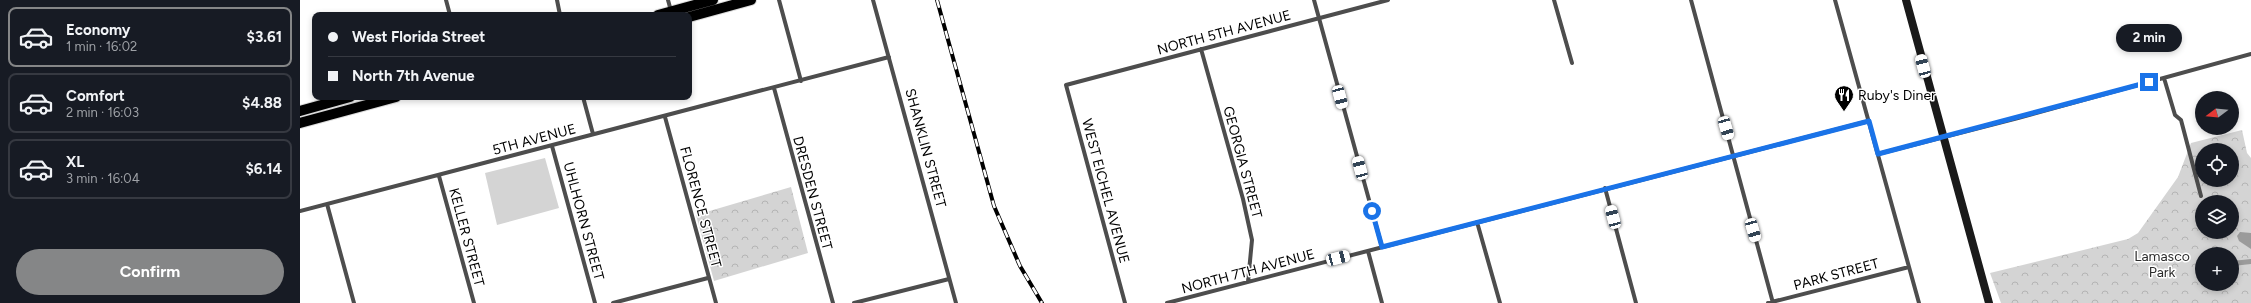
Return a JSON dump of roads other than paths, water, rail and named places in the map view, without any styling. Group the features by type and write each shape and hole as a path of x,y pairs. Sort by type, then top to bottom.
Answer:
{"main road":[{"path":"675,12 713,0"},
{"path":"692,16 751,0"},
{"path":"1906,0 1989,303"},
{"path":"300,110 338,100"},
{"path":"300,123 385,100"}],"street":[{"path":"446,0 449,12"},
{"path":"556,0 559,12"},
{"path":"668,0 672,12"},
{"path":"779,0 801,81"},
{"name":"SHANKLIN STREET","path":"873,0 956,303"},
{"path":"1314,0 1382,247"},
{"name":"NORTH 5TH AVENUE","path":"1066,85 1388,0"},
{"path":"1554,0 1572,64"},
{"path":"1691,0 1771,303"},
{"path":"1835,0 1918,303"},
{"name":"GEORGIA STREET","path":"1201,49 1243,199 1252,240 1248,282"},
{"path":"1878,154 2251,54"},
{"path":"774,88 889,57"},
{"path":"2164,78 2175,115 2181,120 2201,195"},
{"name":"WEST EICHEL AVENUE","path":"1066,85 1125,303"},
{"name":"5TH AVENUE","path":"300,211 774,88"},
{"name":"DRESDEN STREET","path":"774,88 832,303"},
{"path":"350,100 352,109"},
{"path":"584,100 593,134"},
{"name":"FLORENCE STREET","path":"665,117 716,303"},
{"name":"NORTH 7TH AVENUE","path":"1167,303 1869,121"},
{"name":"UHLHORN STREET","path":"552,146 595,303"},
{"name":"KELLER STREET","path":"439,176 474,303"},
{"path":"1606,188 1636,303"},
{"path":"327,204 354,303"},
{"path":"1477,222 1500,303"},
{"path":"1368,251 1382,303"},
{"name":"PARK STREET","path":"1771,303 1909,267"},
{"path":"613,303 708,278"},
{"path":"854,303 949,279"}],"railway":[{"path":"937,0 994,206 1020,266 1042,303"}],"place":[{"name":"Ruby's Diner","path":"1844,112"}],"park label":[{"name":"Lamasco Park","path":"2162,264"}]}
